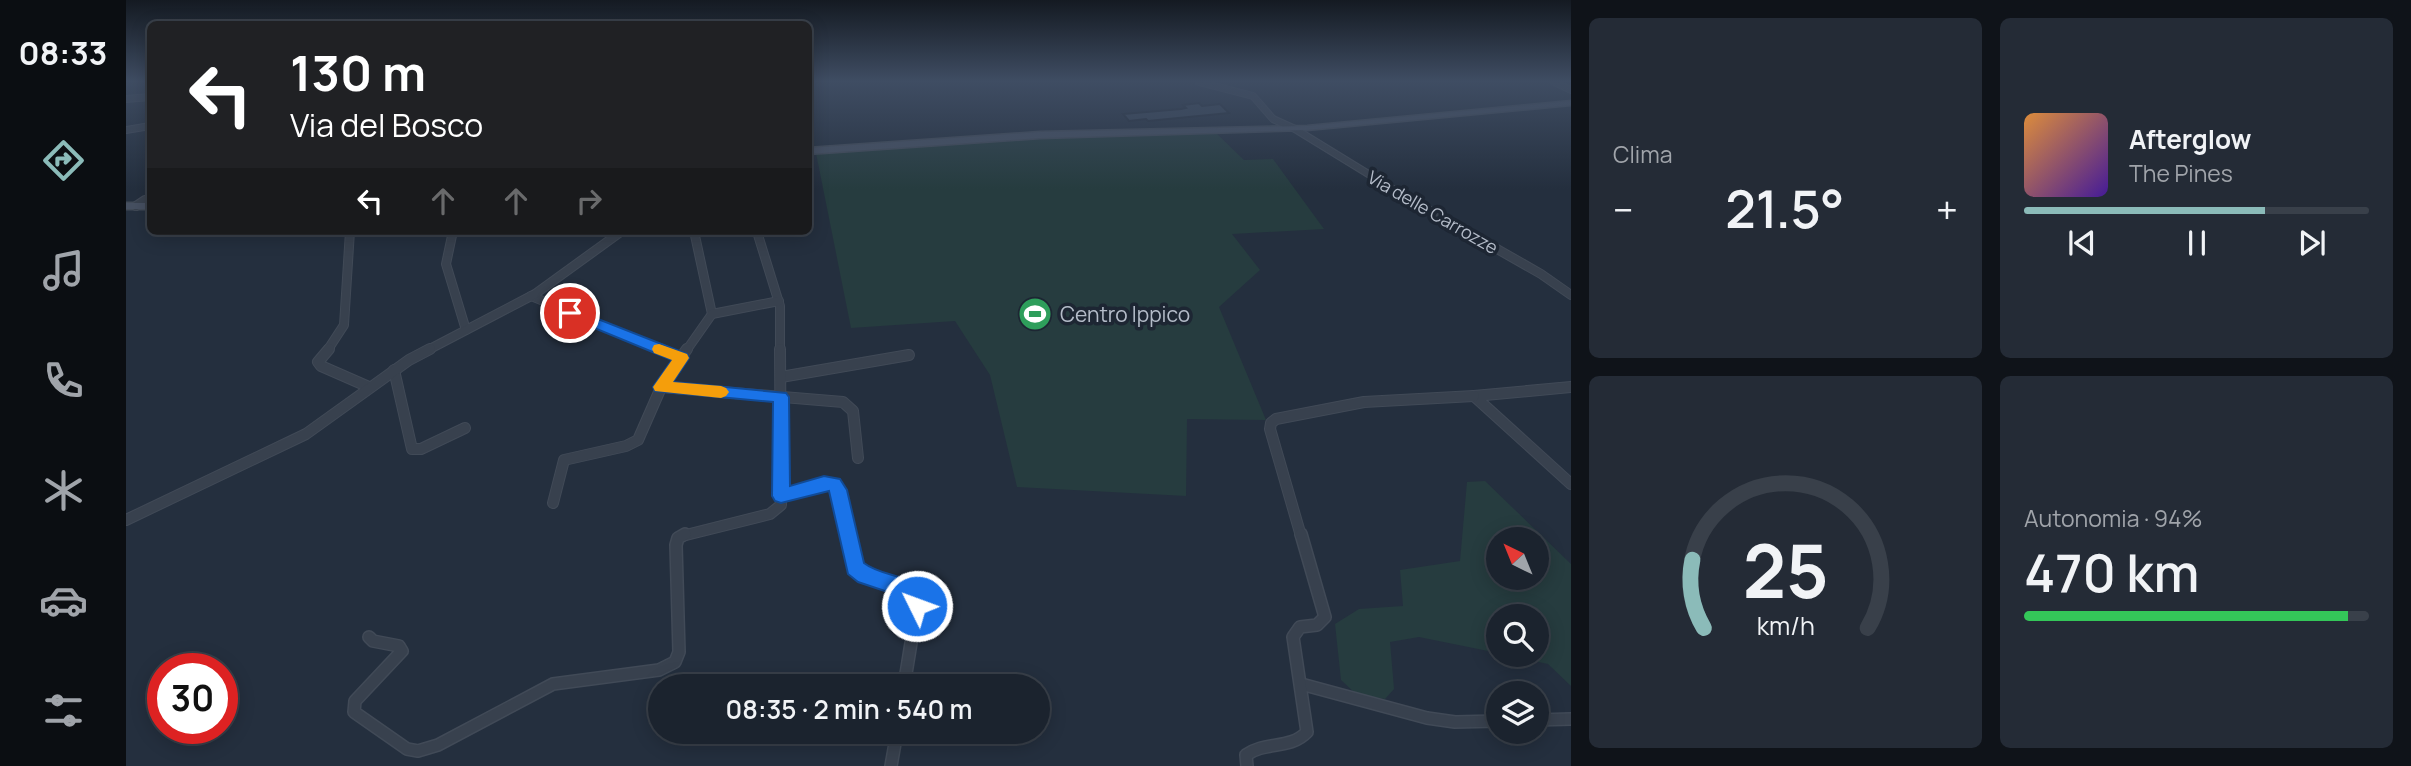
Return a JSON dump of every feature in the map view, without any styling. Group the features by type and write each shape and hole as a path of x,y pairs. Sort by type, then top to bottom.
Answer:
{"main road":[{"path":"812,152 1040,135 1294,129 1414,118"}],"street":[{"name":"Via delle Carrozze","path":"1272,118 1460,231 1536,271 1571,295"},
{"path":"126,130 147,126"},
{"path":"131,206 147,198"},
{"path":"350,235 343,328 318,362 321,366 369,387"},
{"path":"452,235 446,267 466,330"},
{"path":"126,520 296,439 324,422 394,370 531,296 616,235"},
{"path":"695,235 712,314"},
{"path":"369,637 373,641 399,646 402,651 355,701 354,712 407,749 418,751 429,749 553,684 659,670 670,667 677,660 678,538 777,511 781,505 779,302 758,235"},
{"path":"531,296 681,358"},
{"path":"553,503 562,462 572,456 636,442 661,387 712,314 779,302"},
{"path":"781,377 909,355"},
{"path":"394,370 412,449 421,449 465,428"},
{"path":"661,387 841,402 848,405 853,412 858,458"},
{"path":"1247,766 1246,755 1251,750 1292,744 1305,735 1307,727 1294,634 1300,626 1323,622 1325,615 1270,429 1271,423 1276,419 1357,403 1454,400 1571,387"},
{"path":"1474,396 1571,484"},
{"path":"781,496 824,483 834,485 838,490 855,568 865,575 905,588 914,595 917,606 906,674"},
{"path":"1301,684 1433,720 1486,721"},
{"path":"1549,720 1571,719"},
{"path":"891,766 895,744"}],"green space":[{"name":"Centro Ippico","path":"1216,133 1244,160 1273,159 1324,229 1232,234 1260,270 1219,307 1266,420 1187,419 1186,496 1017,487 990,375 955,321 851,328 816,153 1038,137"},
{"path":"1485,481 1533,527 1486,527 1486,590 1549,590 1549,543 1571,564 1571,686 1549,665 1549,604 1486,604 1486,651 1419,637 1390,642 1394,689 1385,699 1356,694 1341,680 1335,624 1359,609 1403,606 1400,570 1460,561 1467,482"}],"building":[{"path":"1126,118 1181,118 1148,121 1129,121"}],"slow traffic":[{"path":"659,349 681,358 661,387 721,392"}],"place":[{"name":"Centro Ippico","path":"1035,314"}],"route":[{"path":"570,313 681,358 661,387 781,397 781,496 824,483 836,486 855,568 865,575 909,590 917,600 917,606"}]}
